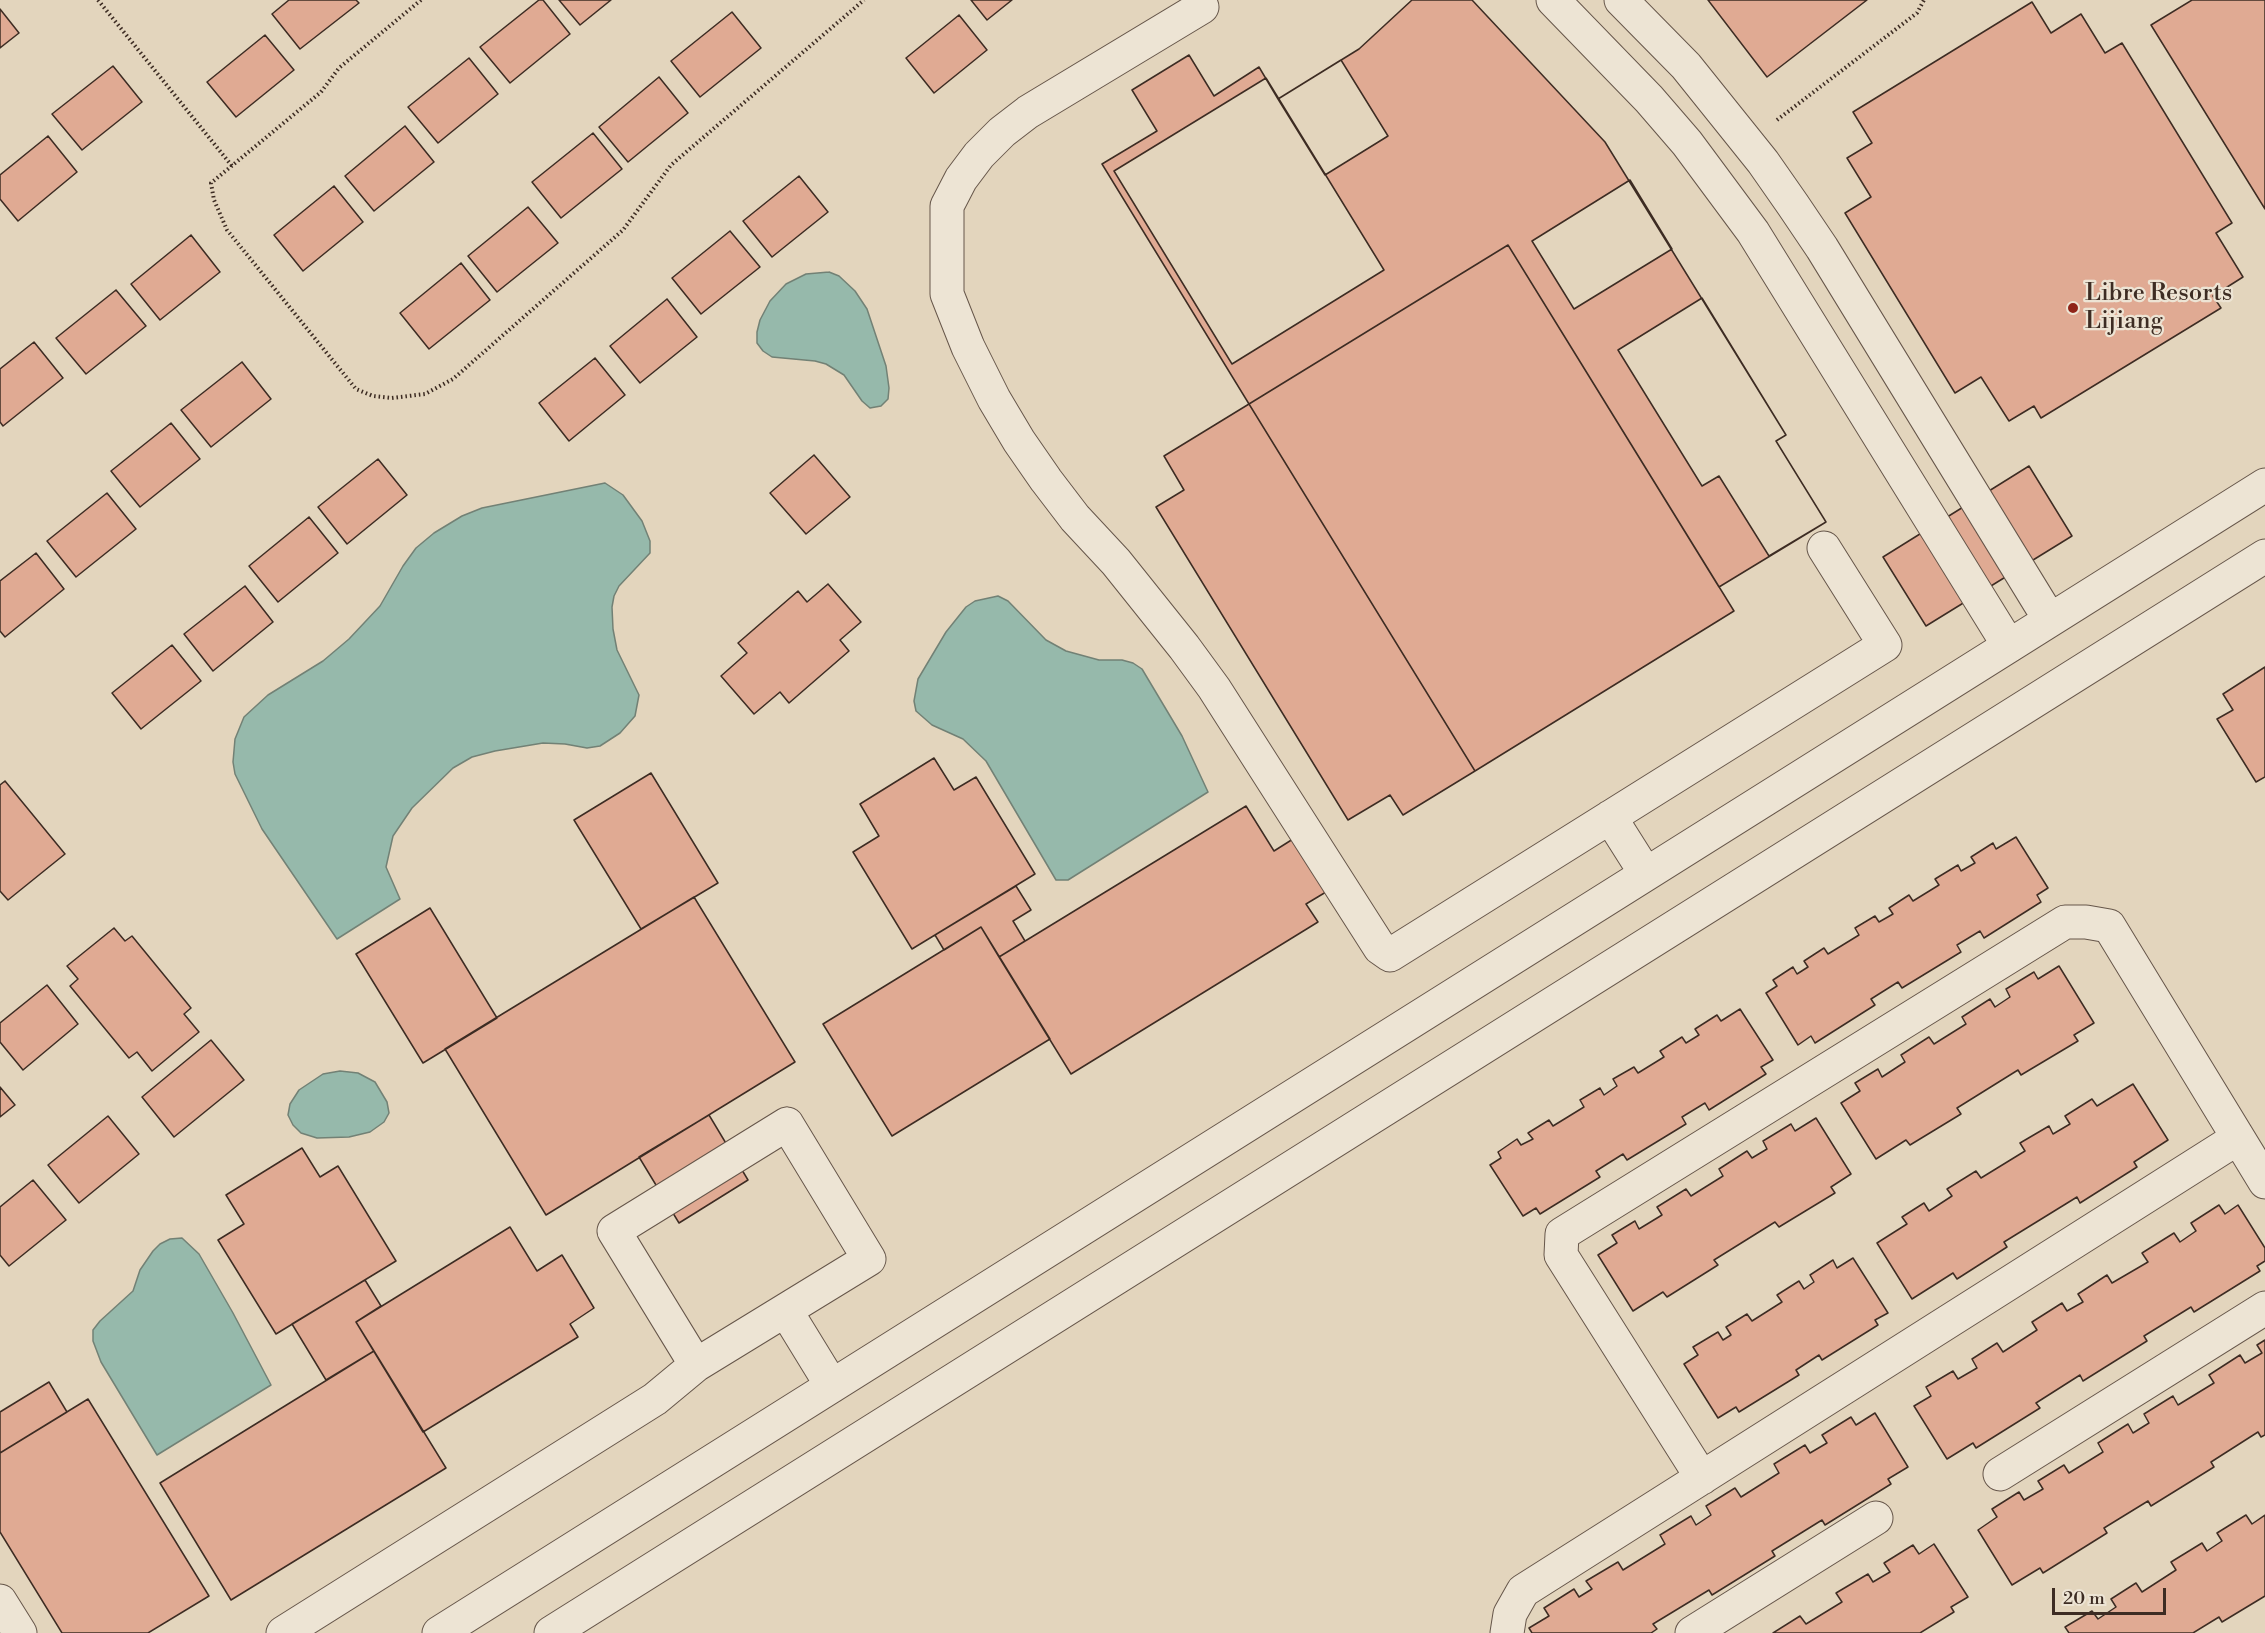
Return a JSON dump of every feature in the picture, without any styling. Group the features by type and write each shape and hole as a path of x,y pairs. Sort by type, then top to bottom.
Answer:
{"street":[{"path":"1199,0 1202,7 1028,112 978,155 947,206 947,294 968,347 994,399 1046,480 1178,638 1214,688 1380,948 1390,955 1885,645 1824,549"},
{"path":"1553,0 1649,99 1687,143 1753,232 2009,646"},
{"path":"1621,0 1686,66 1748,142 1822,248 2050,620"},
{"path":"439,1633 2265,485"},
{"path":"551,1633 2265,556"},
{"path":"1610,817 1646,874"},
{"path":"1702,1478 1561,1255 1562,1234 2065,922 2086,922 2109,926 2265,1182"},
{"path":"283,1633 655,1399 696,1365 869,1259 787,1124 614,1231 696,1365"},
{"path":"1507,1633 1510,1614 1523,1591 2238,1138"},
{"path":"2000,1474 2265,1308"},
{"path":"786,1311 832,1386"},
{"path":"1692,1633 1876,1518"},
{"path":"0,1601 20,1633"}],"path":[{"path":"98,0 232,166"},
{"path":"421,0 339,68 321,92 211,183 214,200 226,230 356,389 373,396 392,398 425,394 453,379 623,230 671,165 864,0"},
{"path":"1748,142 1917,13 1924,0"}],"shaded area":[{"path":"829,272 839,276 855,291 867,309 886,366 888,399 881,406 870,408 862,401 844,375 826,364 772,357 757,343 760,320 770,301 786,284 806,274"},
{"path":"605,483 623,495 642,521 650,541 650,553 619,586 612,607 617,650 639,695 635,716 620,733 600,746 587,748 543,743 472,757 453,768 412,808 393,836 386,867 400,899 337,939 262,829 235,774 233,762 235,739 244,717 268,695 323,661 349,639 380,606 416,548 434,533 462,516 482,508"},
{"path":"998,596 1008,601 1046,640 1066,651 1099,660 1122,660 1142,669 1182,736 1208,792 1068,880 1056,880 986,761 963,739 932,725 916,711 914,701 918,679 946,632 966,607 975,601"},
{"path":"340,1071 358,1073 375,1082 387,1102 389,1113 384,1122 370,1132 349,1137 317,1138 301,1133 293,1125 288,1115 290,1104 299,1090 323,1074"},
{"path":"182,1238 199,1254 271,1385 157,1455 101,1362 93,1341 93,1330 133,1291 140,1270 153,1251 170,1239"}],"building":[{"path":"289,0 356,0 359,3 300,49 272,14"},
{"path":"539,0 543,0 570,34 510,83 480,47"},
{"path":"559,0 611,0 580,25"},
{"path":"971,0 1012,0 987,20"},
{"path":"1412,0 1472,0 1605,142 1786,435 1776,441 1826,522 1719,587 1508,245 1249,404 1102,164 1157,131 1132,90 1189,55 1214,96 1259,67 1278,99 1359,49"},
{"path":"1708,0 1867,0 1767,77"},
{"path":"2192,0 2265,0 2265,209 2151,25"},
{"path":"2032,2 2051,33 2081,14 2105,53 2122,43 2232,223 2216,233 2243,277 2213,296 2221,308 2041,418 2034,406 2009,421 1981,377 1955,393 1845,213 1871,197 1847,158 1872,143 1853,112"},
{"path":"0,9 19,33 0,48"},
{"path":"732,12 761,48 700,97 671,61"},
{"path":"959,15 987,50 934,93 906,58"},
{"path":"265,35 294,70 236,117 207,82"},
{"path":"469,58 498,94 438,143 408,107"},
{"path":"1341,60 1388,136 1325,175 1278,99"},
{"path":"113,66 142,102 82,150 52,114"},
{"path":"659,77 688,113 628,162 599,127"},
{"path":"1266,78 1384,270 1232,364 1114,171"},
{"path":"405,126 434,162 374,211 345,176"},
{"path":"593,133 622,169 561,218 532,182"},
{"path":"48,136 77,172 18,221 0,199 0,175"},
{"path":"799,176 828,212 772,257 743,221"},
{"path":"1630,180 1672,249 1574,309 1532,241"},
{"path":"334,186 363,222 303,271 274,235"},
{"path":"528,207 558,243 497,292 468,256"},
{"path":"730,231 760,267 701,314 672,278"},
{"path":"191,235 220,272 160,320 131,284"},
{"path":"1508,245 1734,611 1475,771 1249,404"},
{"path":"461,263 490,300 429,349 400,313"},
{"path":"116,290 146,326 86,374 56,338"},
{"path":"1702,298 1786,435 1776,441 1826,522 1769,556 1719,476 1702,486 1618,350"},
{"path":"667,299 697,337 640,383 610,346"},
{"path":"34,342 63,378 3,426 0,422 0,369"},
{"path":"595,358 625,395 569,441 539,403"},
{"path":"242,362 271,399 211,447 181,410"},
{"path":"1249,404 1475,771 1403,815 1390,795 1348,820 1156,507 1184,490 1164,456"},
{"path":"171,423 200,459 140,507 111,471"},
{"path":"814,455 850,497 806,534 770,493"},
{"path":"378,459 407,495 347,544 318,507"},
{"path":"2029,466 2072,536 1926,626 1883,557"},
{"path":"107,493 136,529 76,577 47,541"},
{"path":"309,517 338,553 278,602 249,566"},
{"path":"36,553 64,589 5,637 0,631 0,581"},
{"path":"828,584 861,622 840,640 849,651 789,703 780,692 754,714 721,676 747,653 738,643 798,591 807,602"},
{"path":"245,586 273,622 213,671 184,634"},
{"path":"172,645 201,681 141,729 112,693"},
{"path":"2265,667 2265,777 2256,782 2217,719 2233,710 2223,694"},
{"path":"934,758 954,790 976,777 1035,874 912,949 853,852 879,836 860,804"},
{"path":"651,773 718,883 641,929 574,820"},
{"path":"5,781 65,854 8,900 0,891 0,785"},
{"path":"1246,806 1274,851 1293,839 1326,892 1306,904 1318,922 1071,1074 999,957"},
{"path":"2016,837 2048,888 2037,895 2041,902 1984,938 1980,931 1957,945 1961,952 1902,988 1898,982 1871,999 1875,1005 1815,1043 1811,1036 1798,1045 1766,993 1777,986 1773,980 1793,967 1797,974 1808,967 1804,961 1824,948 1828,954 1859,935 1855,928 1875,916 1879,922 1893,914 1889,908 1909,895 1913,901 1939,885 1935,879 1958,865 1961,871 1975,863 1971,857 1993,843 1996,849"},
{"path":"1016,886 1031,910 1013,921 1025,941 999,957 981,927 944,950 935,935"},
{"path":"694,897 795,1062 546,1215 445,1049"},
{"path":"430,908 497,1018 423,1063 356,954"},
{"path":"981,927 1050,1039 892,1136 823,1024"},
{"path":"114,928 125,941 132,936 191,1008 184,1014 199,1032 152,1071 137,1052 129,1058 70,986 78,979 67,966"},
{"path":"2059,966 2094,1023 2074,1035 2078,1041 2021,1075 2018,1070 1957,1108 1961,1114 1910,1145 1906,1140 1876,1159 1841,1103 1860,1091 1855,1083 1878,1069 1882,1077 1905,1062 1901,1055 1929,1037 1934,1044 1966,1024 1962,1017 1990,999 1995,1007 2010,997 2006,989 2034,972 2038,979"},
{"path":"47,985 78,1024 23,1070 0,1042 0,1023"},
{"path":"1740,1009 1773,1060 1761,1067 1766,1074 1709,1110 1705,1103 1682,1117 1686,1124 1627,1160 1623,1154 1596,1171 1600,1177 1540,1214 1536,1208 1523,1216 1490,1165 1501,1158 1498,1152 1517,1139 1521,1145 1533,1139 1528,1133 1549,1120 1553,1126 1584,1107 1580,1100 1600,1088 1604,1095 1617,1086 1613,1079 1634,1067 1638,1073 1664,1057 1660,1051 1682,1037 1686,1043 1699,1035 1695,1029 1717,1015 1721,1021"},
{"path":"211,1040 244,1080 174,1137 142,1097"},
{"path":"2133,1084 2168,1140 2134,1162 2137,1167 2080,1203 2077,1197 2004,1242 2007,1247 1957,1279 1953,1273 1912,1299 1877,1243 1907,1224 1902,1217 1924,1203 1929,1211 1952,1196 1947,1189 1976,1171 1981,1178 2025,1151 2020,1143 2049,1126 2053,1134 2070,1124 2065,1116 2092,1099 2097,1106"},
{"path":"0,1087 15,1105 0,1117"},
{"path":"709,1115 748,1180 679,1223 639,1157"},
{"path":"108,1116 139,1154 79,1203 48,1165"},
{"path":"1816,1118 1851,1174 1831,1187 1835,1193 1779,1227 1775,1222 1714,1260 1718,1265 1667,1297 1663,1292 1633,1311 1598,1255 1617,1243 1612,1235 1635,1221 1639,1229 1662,1215 1657,1207 1686,1189 1691,1196 1723,1176 1719,1169 1747,1151 1752,1158 1767,1149 1763,1141 1791,1124 1795,1131"},
{"path":"302,1148 320,1177 338,1166 396,1261 276,1334 218,1240 244,1224 226,1195"},
{"path":"33,1180 66,1220 9,1266 0,1255 0,1207"},
{"path":"2219,1205 2225,1214 2238,1205 2265,1248 2265,1261 2257,1266 2260,1271 2194,1312 2191,1307 2144,1336 2147,1341 2083,1381 2080,1375 2036,1403 2040,1408 1976,1448 1973,1443 1947,1459 1914,1406 1931,1396 1926,1387 1953,1371 1958,1379 1977,1368 1972,1359 1997,1343 2003,1352 2037,1330 2032,1322 2062,1303 2067,1311 2083,1302 2078,1294 2107,1275 2112,1283 2148,1262 2142,1253 2174,1233 2180,1242 2196,1231 2191,1223"},
{"path":"510,1227 537,1271 562,1255 594,1308 570,1324 578,1337 423,1432 356,1322"},
{"path":"1853,1258 1888,1313 1875,1320 1878,1325 1822,1360 1819,1355 1796,1370 1799,1375 1739,1412 1736,1407 1718,1418 1684,1364 1698,1355 1693,1347 1718,1332 1723,1340 1731,1335 1726,1327 1747,1314 1752,1321 1782,1302 1777,1295 1799,1281 1804,1289 1814,1282 1810,1275 1833,1260 1837,1268"},
{"path":"365,1280 381,1306 356,1322 374,1351 326,1380 292,1324"},
{"path":"2265,1340 2265,1435 2261,1437 2258,1432 2211,1462 2214,1467 2151,1506 2148,1501 2104,1528 2107,1533 2043,1573 2040,1568 2012,1585 1978,1530 1997,1517 1992,1509 2019,1492 2024,1500 2043,1489 2038,1481 2064,1465 2069,1473 2103,1452 2098,1443 2128,1424 2133,1433 2149,1423 2144,1414 2173,1396 2178,1405 2214,1383 2209,1375 2240,1355 2245,1363 2262,1353 2257,1345"},
{"path":"374,1351 446,1468 231,1600 160,1483"},
{"path":"49,1382 67,1412 0,1453 0,1412"},
{"path":"88,1399 209,1596 148,1633 62,1633 0,1532 0,1453"},
{"path":"1875,1413 1908,1467 1888,1479 1891,1484 1825,1525 1822,1520 1772,1551 1775,1556 1712,1595 1709,1590 1653,1624 1657,1629 1651,1633 1532,1633 1529,1628 1549,1616 1544,1608 1574,1589 1579,1597 1592,1589 1586,1581 1618,1562 1623,1570 1665,1544 1660,1535 1691,1516 1696,1525 1711,1515 1706,1506 1735,1488 1741,1497 1779,1473 1774,1464 1805,1445 1810,1453 1827,1443 1822,1435 1851,1417 1856,1425"},
{"path":"2246,1515 2252,1524 2265,1515 2265,1596 2222,1622 2219,1617 2193,1633 2069,1633 2065,1627 2092,1611 2098,1619 2116,1607 2111,1599 2136,1583 2142,1592 2176,1570 2171,1562 2202,1543 2207,1551 2222,1541 2217,1533"},
{"path":"1934,1544 1968,1597 1951,1607 1954,1612 1920,1633 1773,1633 1800,1616 1806,1624 1842,1602 1836,1593 1868,1574 1873,1582 1890,1572 1884,1563 1913,1545 1919,1554"}],"place":[{"name":"Libre Resorts Lijiang","path":"2073,308"}]}
